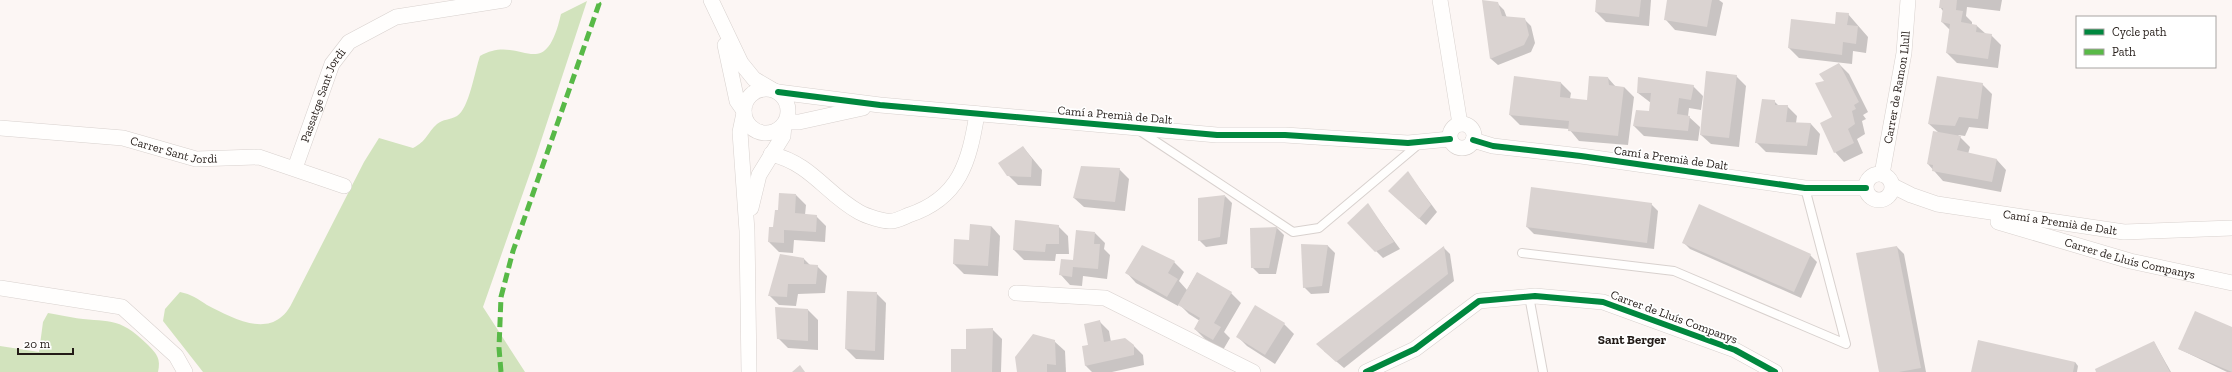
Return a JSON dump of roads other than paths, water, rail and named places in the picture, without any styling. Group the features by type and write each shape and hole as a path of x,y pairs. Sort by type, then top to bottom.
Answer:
{"street":[{"name":"Passatge Sant Jordi","path":"295,168 332,64 350,42 396,17 504,0"},
{"name":"Camí a Premià de Dalt","path":"711,0 721,24 741,63 754,79 775,90 880,105 1217,135 1285,135 1408,143 1450,139"},
{"path":"1440,0 1460,124"},
{"name":"Carrer de Ramon Llull","path":"1882,174 1904,53 1908,0"},
{"name":"Camí a Premià de Dalt","path":"721,24 736,101 744,112"},
{"path":"747,231 757,182 771,154 784,136 785,123 789,111 788,103 775,90 764,89 752,94 747,99 740,132 747,231 749,372"},
{"name":"Camí a Premià de Dalt","path":"785,123 799,122 834,113 880,105"},
{"path":"744,112 746,121 757,131 772,133 785,123"},
{"path":"771,154 786,158 807,170 832,194 860,212 891,221 928,209 951,189 970,154 977,114"},
{"path":"1460,124 1471,128 1473,140 1468,146 1460,148 1454,146 1450,139 1453,128 1460,124"},
{"name":"Carrer Sant Jordi","path":"0,128 123,138 196,159 258,157 295,168 344,186"},
{"name":"Camí a Premià de Dalt","path":"1473,140 1493,146 1581,156 1805,188 1866,188"},
{"path":"1882,174 1889,178 1892,186 1888,196 1880,200 1870,196 1866,188 1868,179 1873,175 1882,174"},
{"name":"Camí a Premià de Dalt","path":"1892,186 1911,195 1938,204 2124,232 2232,228"},
{"name":"Carrer de Lluís Companys","path":"1938,204 2130,261 2232,283"},
{"path":"0,288 122,307 176,356 185,372"},
{"path":"1016,293 1105,298 1253,372"},
{"name":"Carrer de Lluís Companys","path":"1366,372 1415,349 1479,301 1529,296 1603,302 1735,350 1775,372"}],"lane":[{"path":"1136,128 1293,232 1319,228 1422,142"},
{"path":"1522,253 1674,271 1846,344 1805,188"},
{"path":"1529,296 1543,372"}],"district":[{"name":"Sant Berger","path":"1632,339"}]}
